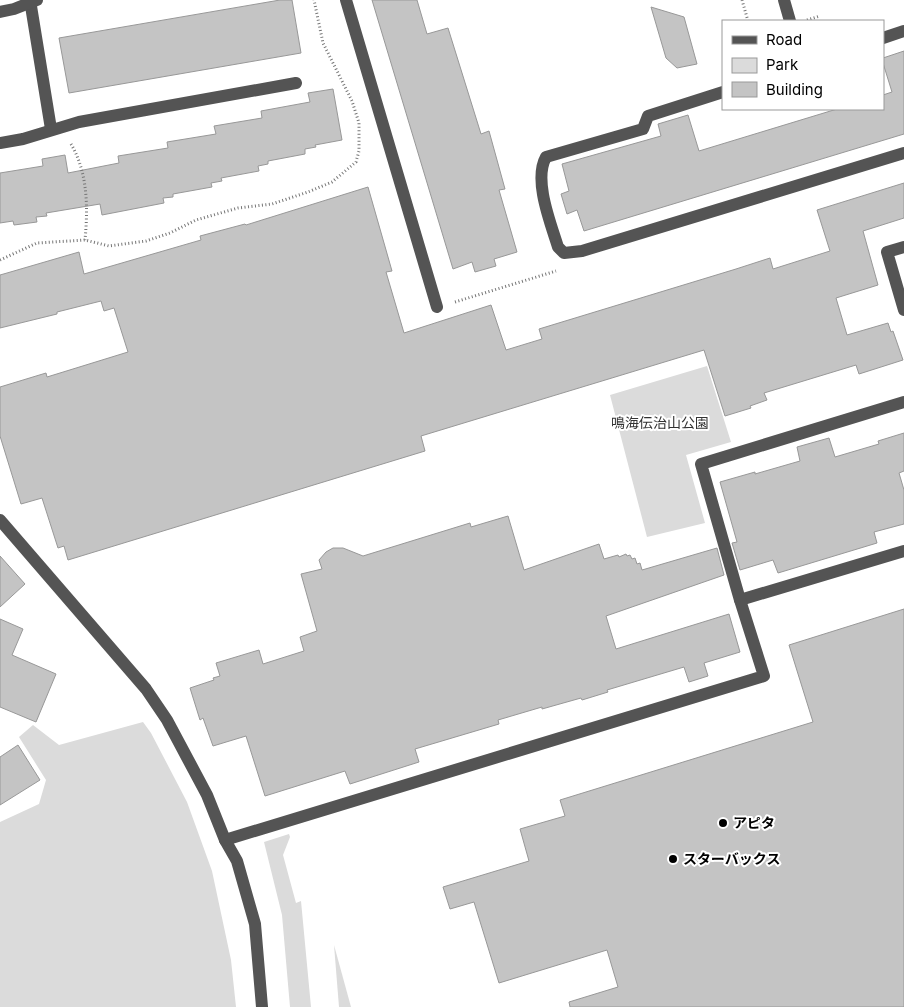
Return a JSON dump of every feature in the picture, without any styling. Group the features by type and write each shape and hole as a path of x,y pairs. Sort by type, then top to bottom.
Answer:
{"street":[{"path":"346,0 437,307"},
{"path":"784,0 790,20"},
{"path":"0,12 14,9 32,1 51,129"},
{"path":"884,38 904,31"},
{"path":"0,143 23,139 79,122 296,83"},
{"path":"722,92 648,116 642,129 546,157 542,163 542,190 558,247 564,253 582,251 904,153"},
{"path":"904,247 887,252 904,310"},
{"path":"225,840 764,676 701,464 904,402"},
{"path":"0,520 146,689 167,720 208,795 225,840 237,862 255,924 262,1007"},
{"path":"740,600 904,551"}],"path":[{"path":"0,260 38,243 85,240 109,246 146,241 170,233 196,220 238,208 272,204 332,182 356,162 359,151 359,123 352,102 323,43 314,0"},
{"path":"742,0 748,20"},
{"path":"806,20 820,16"},
{"path":"51,129 69,140 78,156 88,210 85,240"},
{"path":"437,307 560,270"}],"green space":[{"name":"鳴海伝治山公園","path":"707,366 731,442 686,455 705,523 647,537 610,395"},
{"path":"143,722 151,733 187,802 212,871 231,960 236,1007 0,1007 0,822 39,804 46,780 19,737 33,725 59,745"},
{"path":"289,834 290,837 283,855 296,903 301,901 311,1007 290,1007 282,915 264,842"},
{"path":"334,945 351,1007 339,1007"}],"building":[{"path":"280,0 292,0 301,53 69,93 59,38"},
{"path":"372,0 417,0 427,34 448,28 481,134 489,131 505,189 499,190 517,252 494,259 496,266 475,272 472,262 453,269"},
{"path":"651,7 684,17 697,64 677,68 666,58"},
{"path":"904,51 904,134 584,231 577,210 567,214 561,194 569,191 562,164 661,136 658,124 688,115 699,151 834,110 884,110 884,95 892,92 884,66 884,58"},
{"path":"333,89 342,140 315,145 316,147 305,149 305,154 268,161 268,164 258,166 259,171 221,178 222,181 211,183 212,187 173,194 173,197 163,198 164,203 102,215 100,204 46,213 47,216 36,217 37,222 14,225 13,221 0,223 0,173 43,166 42,159 65,155 68,173 119,163 118,156 168,148 167,142 216,134 214,126 262,118 261,111 310,102 308,93"},
{"path":"904,183 904,218 863,231 878,285 836,298 847,335 888,323 891,332 893,331 903,360 859,374 856,365 764,393 767,400 750,406 751,408 725,416 704,350 421,436 425,451 68,560 64,546 58,548 42,498 21,504 0,436 0,387 46,373 47,377 128,352 114,308 104,311 101,301 0,328 0,275 79,252 84,274 201,240 200,236 246,225 368,187 392,271 386,272 404,333 491,305 506,350 542,339 539,329 770,258 773,269 830,251 817,210"},
{"path":"904,433 904,471 899,473 904,490 904,524 874,532 877,543 778,573 773,560 740,570 732,543 737,542 720,482 800,461 797,447 829,438 835,457 879,444 878,441"},
{"path":"508,516 524,570 599,544 604,559 618,555 619,557 626,554 627,556 630,555 632,559 635,558 637,564 640,563 642,570 717,548 724,575 606,616 616,649 729,614 740,652 704,663 708,676 689,682 684,667 607,690 608,692 582,700 581,698 542,709 542,707 498,720 499,724 415,749 419,762 350,784 345,771 265,796 246,736 213,746 203,718 200,720 190,688 220,676 216,663 259,650 263,664 304,651 300,637 317,631 301,574 322,569 319,560 326,552 333,548 343,548 363,556 470,523 471,527"},
{"path":"0,556 25,584 0,607"},
{"name":"アピタ","path":"904,609 904,1007 570,1007 569,1002 618,987 607,950 499,983 474,902 450,909 443,887 529,861 520,829 565,816 560,800 813,722 789,645"},
{"path":"0,619 23,629 12,655 56,674 36,722 0,707"},
{"path":"18,745 40,780 0,805 0,757"}],"place":[{"name":"アピタ","path":"723,823"},
{"name":"スターバックス","path":"673,859"}]}
